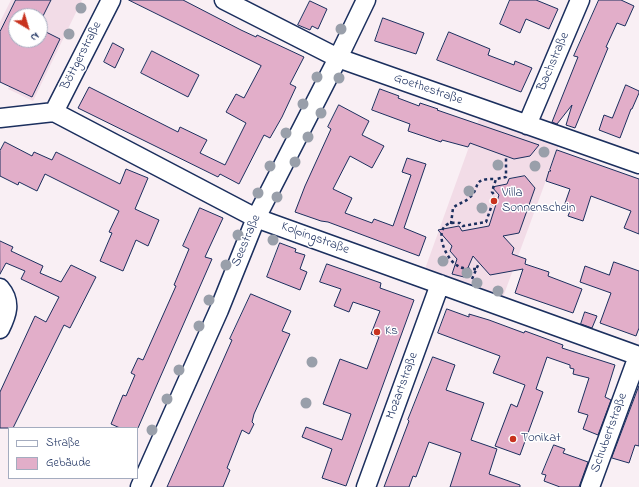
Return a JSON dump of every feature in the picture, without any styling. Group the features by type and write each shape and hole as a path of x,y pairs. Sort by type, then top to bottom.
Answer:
{"street":[{"name":"Böttgerstraße","path":"54,112 111,0"},
{"name":"Goethestraße","path":"224,0 338,58 639,164"},
{"name":"Seestraße","path":"140,487 219,310 256,218 366,0"},
{"name":"Bachstraße","path":"527,125 580,0"},
{"path":"0,118 54,112"},
{"name":"Kolpingstraße","path":"54,112 256,218 638,356"},
{"name":"Mozartstraße","path":"366,487 440,284"},
{"path":"0,288 6,299 8,307 0,329"},
{"name":"Schubertstraße","path":"590,487 638,356"}],"path":[{"path":"451,224 453,208 457,204 470,198 478,182 485,179 506,177 506,156"},
{"path":"476,270 458,266 446,255 440,240 444,227 451,224 460,223 463,226 486,222 495,196 492,192 496,179"}],"shaded area":[{"path":"11,0 82,0 33,101 8,89 22,62 0,51 0,22"},
{"name":"Villa Sonnenschein","path":"479,119 559,145 503,297 425,269"}],"building":[{"path":"16,0 51,0 47,8 12,8"},
{"path":"129,0 183,0 241,30 256,37 257,35 304,57 290,84 296,87 282,117 270,138 264,135 239,184 220,174 218,177 78,108 89,87 178,132 180,127 207,140 200,153 225,165 246,123 226,112 236,94 244,98 261,66"},
{"path":"510,0 536,0 558,9 549,29 526,19 520,33 500,24"},
{"path":"599,0 621,0 634,6 625,26 617,23 606,47 608,48 575,128 566,125 572,105 557,124 552,122 578,57 574,56"},
{"path":"310,1 327,9 318,29 312,26 310,30 298,25"},
{"path":"8,16 8,48 48,48 48,33 60,39 32,97 0,82 0,32"},
{"path":"383,18 424,33 416,54 375,41"},
{"path":"449,32 490,49 488,55 514,65 515,61 532,68 521,92 437,60"},
{"path":"113,43 124,49 115,68 104,62"},
{"path":"152,51 199,75 188,97 141,73"},
{"path":"626,85 639,91 639,93 620,138 599,130 604,115 612,118"},
{"path":"380,89 419,106 420,103 539,145 530,156 514,159 470,143 468,147 442,140 441,142 408,131 410,124 372,110"},
{"path":"339,105 369,121 362,135 384,146 372,168 350,156 333,189 352,198 345,213 372,223 374,219 393,226 411,175 402,172 407,158 426,164 404,228 426,237 419,256 328,222 295,212 331,129 328,127"},
{"path":"5,142 32,156 34,152 52,160 56,152 120,184 126,169 148,178 135,209 159,220 148,246 136,240 123,271 100,261 112,233 109,232 119,211 45,174 37,191 19,182 18,185 0,176 0,151"},
{"path":"557,150 639,179 639,234 624,228 631,211 591,196 583,221 568,216 570,211 563,209 570,189 546,181 549,171 551,171 550,170"},
{"path":"525,176 535,188 519,233 503,236 514,248 512,254 526,259 525,264 549,272 548,276 582,289 573,313 515,293 523,269 490,275 473,256 464,277 452,274 457,259 450,251 452,246 438,230 459,226 462,231 489,226 499,195 492,187 507,184 509,179"},
{"path":"200,208 223,218 205,257 212,259 138,428 118,427 111,424 123,395 126,396 135,375 131,373 138,358 143,360 176,286 174,285 189,249 183,246"},
{"path":"0,241 13,247 11,251 43,266 40,273 61,282 71,265 96,277 70,328 64,325 13,427 8,428 0,428 0,392 35,316 46,322 59,297 21,279 25,271 6,263 0,274"},
{"path":"280,243 296,249 295,252 305,255 300,269 307,272 300,290 267,277"},
{"path":"614,262 639,271 639,328 636,336 600,323 611,293 580,282 585,266 609,275"},
{"path":"327,264 381,283 380,288 414,300 346,486 322,478 332,449 302,437 306,427 342,440 351,414 323,404 340,359 367,369 379,337 371,334 380,311 353,302 349,312 334,306 341,289 320,282"},
{"path":"251,294 291,311 282,331 290,334 254,414 252,422 254,424 249,434 242,430 227,468 230,470 223,487 167,487 232,340 230,339"},
{"path":"447,309 469,317 469,314 489,320 524,333 525,331 563,345 562,348 615,365 605,397 611,400 598,435 583,429 588,415 578,412 589,378 573,374 574,369 570,368 570,365 547,357 536,389 543,392 520,455 495,446 511,404 517,407 525,385 493,373 500,356 438,333"},
{"path":"585,312 597,316 592,328 581,324"},
{"path":"433,357 455,365 446,390 484,403 471,440 497,449 489,474 520,485 520,487 450,487 461,453 429,442 416,477 413,476 409,487 384,487"},
{"path":"639,386 639,446 635,445 629,463 612,458"},
{"path":"554,445 565,449 563,453 588,462 579,487 560,487 544,481 546,475 542,474"}],"place":[{"name":"Villa Sonnenschein","path":"494,201"},
{"name":"Ks","path":"377,332"},
{"name":"Tonikat","path":"513,439"}]}
